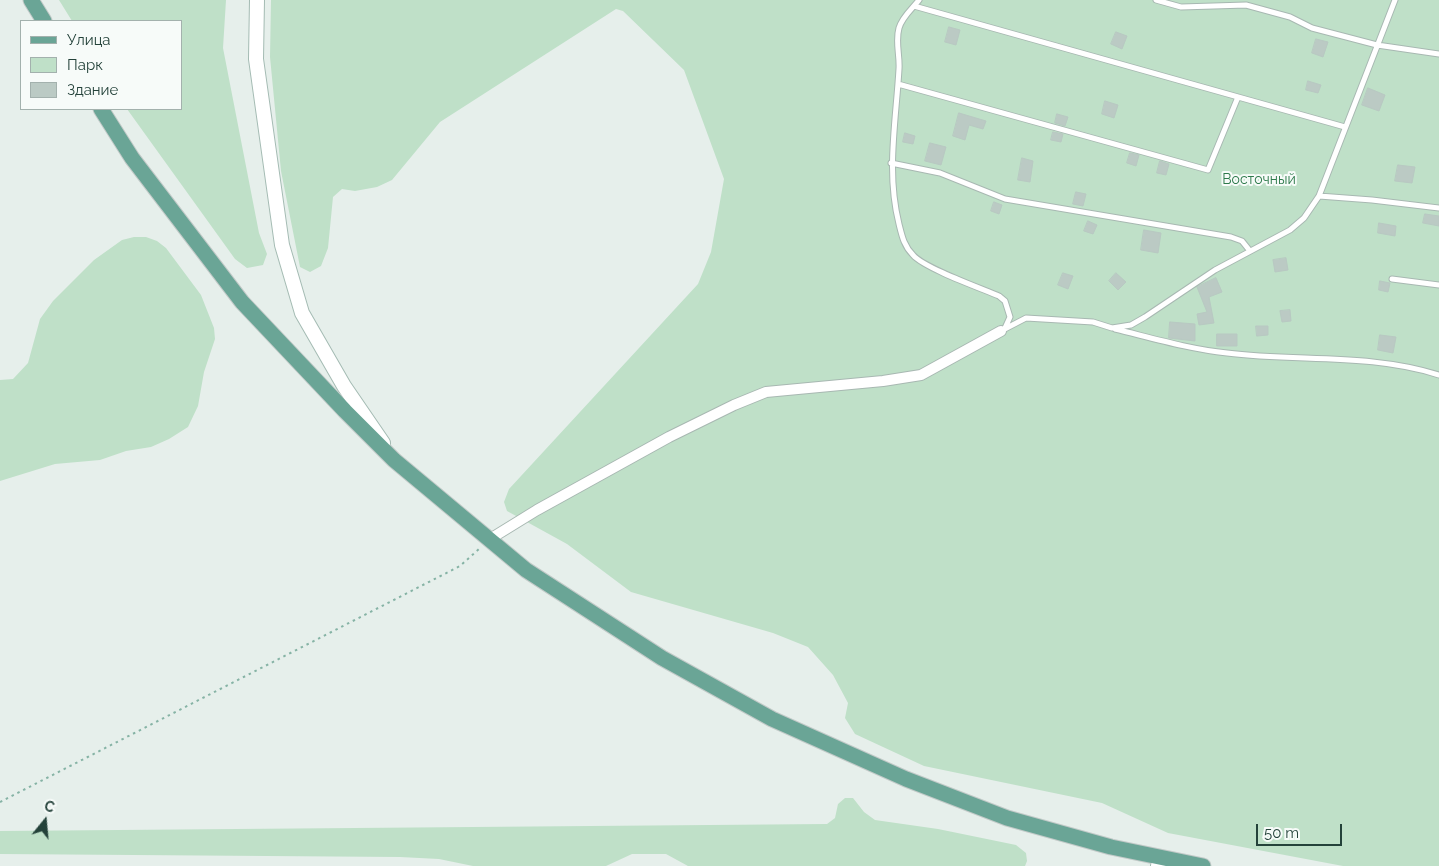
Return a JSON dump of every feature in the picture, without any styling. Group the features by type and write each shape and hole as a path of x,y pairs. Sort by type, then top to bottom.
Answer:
{"main road":[{"path":"31,0 43,20"},
{"path":"101,110 132,158 242,302 394,460 526,570 662,658 772,719 906,780 1007,818 1111,847 1203,866"}],"street":[{"path":"257,0 256,59 282,244 302,313 344,386 394,460"},
{"path":"490,539 537,510 669,437 734,405 766,392 883,381 921,375 1001,331"},
{"path":"1158,866 1174,861"}],"lane":[{"path":"919,0 906,15 900,26 897,41 900,58 891,163 894,207 904,243 913,256 925,264 998,296 1005,301 1010,317 1007,326 1001,331"},
{"path":"1156,0 1181,7 1246,5 1290,17 1312,28 1377,45 1439,54"},
{"path":"1112,328 1130,325 1146,318 1215,270 1290,230 1304,218 1318,196 1395,0"},
{"path":"914,6 1345,127"},
{"path":"898,84 1208,170 1238,97"},
{"path":"891,163 940,173 1004,199 1231,237 1242,241 1250,251"},
{"path":"1318,196 1439,208"},
{"path":"1392,279 1439,285"},
{"path":"1001,331 1026,318 1093,322 1182,346 1228,353 1376,361 1422,369 1439,375"}],"path":[{"path":"0,802 460,566 490,539"}],"green space":[{"path":"59,0 226,0 223,48 259,233 267,254 263,265 247,268 235,259 128,110 182,110 182,20 71,20"},
{"name":"Восточный","path":"271,0 1439,0 1439,866 1343,866 1168,833 1102,803 924,766 855,734 845,718 848,703 833,675 808,647 773,633 631,592 567,544 507,511 504,502 509,489 698,284 711,252 724,179 684,70 623,11 616,9 440,122 392,180 377,187 355,191 342,189 333,197 328,248 321,266 310,272 300,267 281,171 270,57"},
{"path":"146,237 157,241 166,248 201,295 214,328 215,339 204,372 198,406 188,427 169,439 151,447 126,451 100,460 55,464 0,481 0,380 13,379 28,363 40,319 53,301 94,260 122,240"},
{"path":"845,798 853,798 864,812 875,820 938,829 1016,845 1026,853 1027,861 1025,866 688,866 666,854 632,854 606,866 473,866 439,859 400,857 0,854 0,831 827,824 835,818 838,804"}],"building":[{"path":"949,27 960,30 956,45 945,42"},
{"path":"1116,32 1127,36 1122,49 1111,44"},
{"path":"1316,39 1328,42 1323,57 1312,53"},
{"path":"1308,81 1321,85 1318,93 1306,90"},
{"path":"1368,88 1385,95 1379,111 1362,105"},
{"path":"1105,101 1118,105 1114,118 1102,114"},
{"path":"959,113 986,121 983,129 969,125 965,140 953,136"},
{"path":"1057,114 1068,117 1065,126 1055,123"},
{"path":"1053,132 1063,134 1061,142 1051,140"},
{"path":"905,133 915,136 913,144 903,142"},
{"path":"930,143 946,147 941,165 925,161"},
{"path":"1130,153 1139,155 1136,166 1127,163"},
{"path":"1022,158 1033,161 1030,182 1018,180"},
{"path":"1160,161 1169,164 1166,175 1157,173"},
{"path":"1398,165 1415,167 1412,183 1395,181"},
{"path":"1076,192 1086,194 1083,206 1073,204"},
{"path":"994,202 1002,205 999,214 991,211"},
{"path":"1425,214 1439,216 1439,226 1423,223"},
{"path":"1088,221 1097,225 1093,234 1084,231"},
{"path":"1379,223 1396,226 1395,236 1378,233"},
{"path":"1144,230 1161,233 1158,253 1141,250"},
{"path":"1286,258 1288,270 1275,272 1273,260"},
{"path":"1063,273 1073,276 1068,289 1058,285"},
{"path":"1116,273 1126,282 1118,290 1109,281"},
{"path":"1216,278 1222,292 1209,297 1214,323 1199,325 1197,314 1207,312 1197,287"},
{"path":"1380,281 1390,283 1388,292 1379,290"},
{"path":"1290,310 1291,321 1282,322 1280,311"},
{"path":"1170,322 1195,324 1195,341 1169,338"},
{"path":"1256,326 1268,326 1268,335 1257,336"},
{"path":"1217,334 1237,334 1237,346 1217,346"},
{"path":"1380,335 1396,337 1393,353 1378,350"}]}
